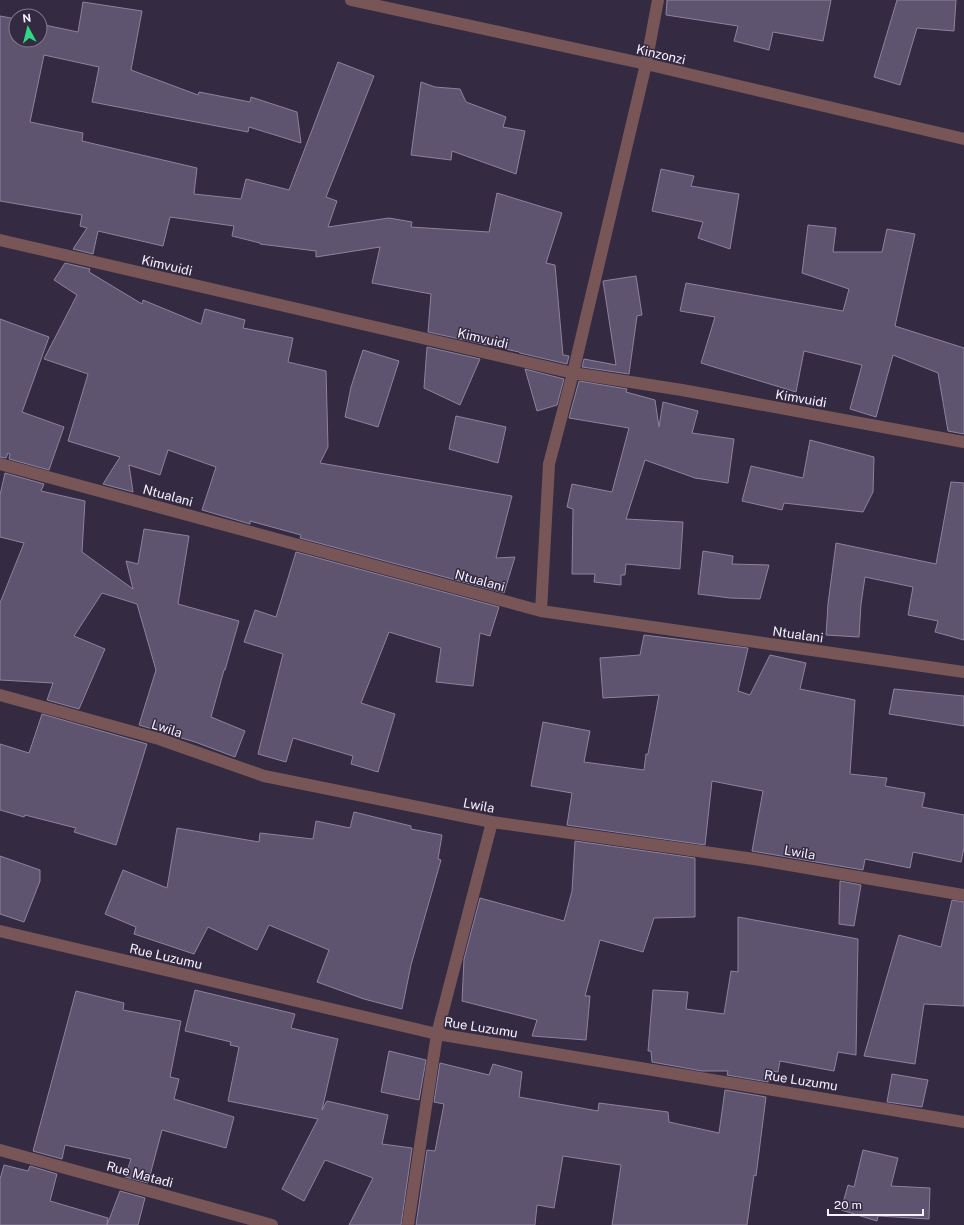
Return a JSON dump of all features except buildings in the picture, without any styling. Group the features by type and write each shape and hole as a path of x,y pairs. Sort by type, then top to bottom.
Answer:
{"street":[{"name":"Kinzonzi","path":"351,0 646,64 964,139"},
{"path":"540,610 549,464 573,373 646,64 658,0"},
{"name":"Kimvuidi","path":"0,240 573,373 682,390 964,442"},
{"name":"Ntualani","path":"0,464 540,610 964,672"},
{"name":"Lwila","path":"0,696 159,739 264,776 492,822 754,859 964,895"},
{"path":"408,1225 437,1034 492,822"},
{"name":"Rue Luzumu","path":"0,931 437,1034 964,1122"},
{"name":"Rue Matadi","path":"0,1150 272,1225"}]}
